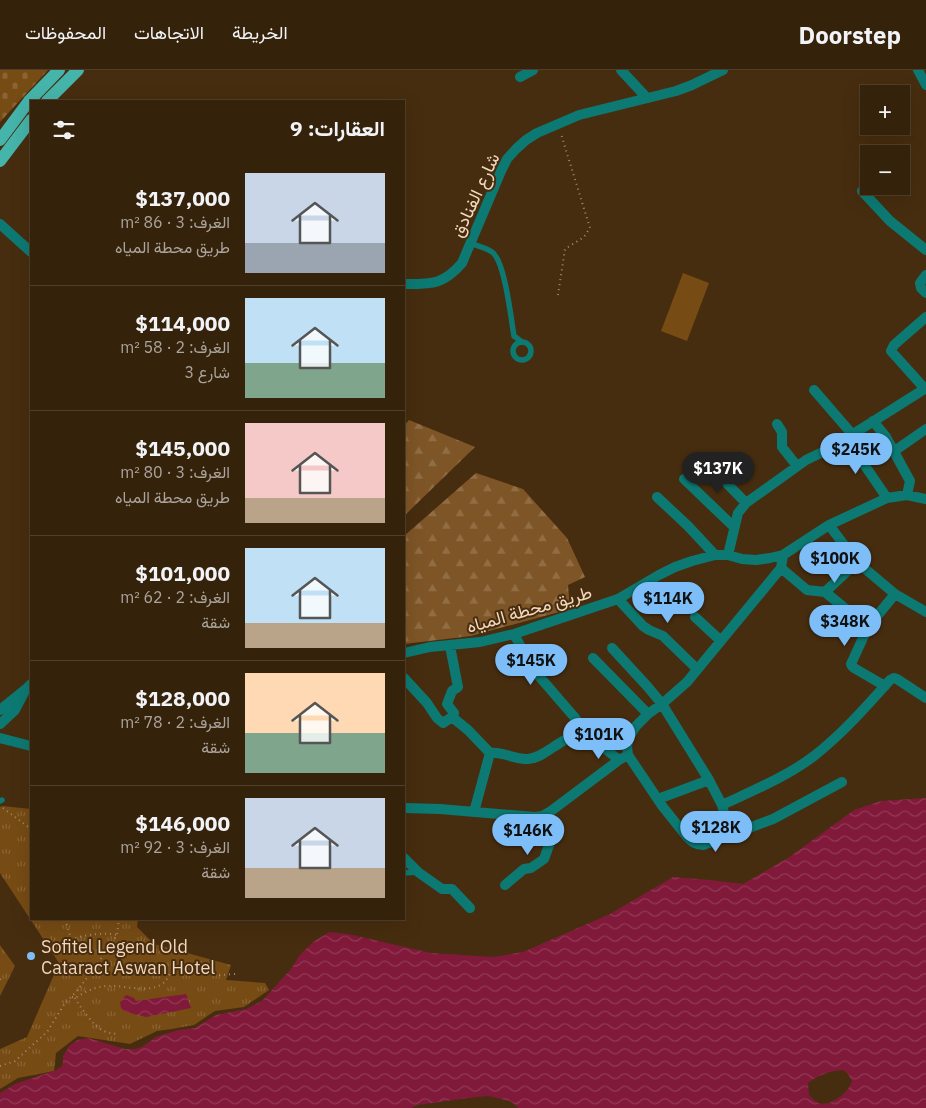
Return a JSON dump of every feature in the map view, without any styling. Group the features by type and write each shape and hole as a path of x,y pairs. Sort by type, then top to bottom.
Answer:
{"main road":[{"path":"31,100 59,70"},
{"path":"48,100 78,70"},
{"path":"0,140 30,101"},
{"path":"0,161 30,121"}],"street":[{"path":"520,77 533,70"},
{"path":"621,70 647,98"},
{"name":"شارع الفنادق","path":"405,284 424,284 439,281 452,274 462,263 507,159 526,140 538,132 580,115 692,85 723,70"},
{"path":"918,70 926,85"},
{"path":"866,195 890,221 926,250"},
{"path":"0,224 30,251"},
{"path":"926,275 920,285 926,294"},
{"path":"728,556 738,512 746,503 812,456 827,450 849,437 925,388 891,351 894,345 926,317"},
{"path":"814,390 849,437 887,498"},
{"path":"873,421 886,437 910,481 907,495 926,500"},
{"path":"777,424 782,432 782,447 797,466"},
{"path":"893,452 926,429"},
{"path":"705,461 746,503"},
{"path":"684,479 734,527"},
{"name":"طريق محطة المياه","path":"405,653 430,647 480,642 514,634 618,599 675,567 715,555 756,560 783,554 829,525 887,498 907,495"},
{"path":"657,496 715,555"},
{"path":"829,525 857,562 895,594 926,612"},
{"path":"405,808 535,817 542,816 551,811 623,757 630,736 636,726 683,686 781,568 783,554"},
{"path":"825,592 857,562"},
{"path":"781,568 807,590 825,592 868,627"},
{"path":"885,686 851,664 868,627 895,594"},
{"path":"618,599 644,626 663,636 697,669"},
{"path":"696,617 721,641"},
{"path":"490,754 495,753 531,759 577,735 580,729 576,718 532,668 514,634"},
{"path":"405,679 443,723 452,717 454,713 447,704 452,691 458,687 450,646"},
{"path":"612,648 662,704 709,780 722,805 730,835"},
{"path":"593,658 648,714"},
{"path":"722,805 759,788 813,757 849,726 890,680 897,678 926,698"},
{"path":"0,710 29,687"},
{"path":"0,724 15,710 29,687"},
{"path":"452,717 468,730 490,754"},
{"path":"0,738 30,746"},
{"path":"596,741 623,757 687,837 696,844 703,845 773,819 842,782"},
{"path":"474,812 490,754"},
{"path":"658,799 709,780"},
{"path":"505,885 524,869 531,868 544,859 551,840 543,825 535,817"},
{"path":"405,859 418,872 442,889 452,889 470,908"}],"lane":[{"path":"470,243 490,250 497,257 505,282 514,336 522,342"},
{"path":"405,873 418,872"}],"path":[{"path":"558,124 590,228 584,237 565,249 558,296"},
{"path":"1,802 30,828"},
{"path":"65,920 71,939"},
{"path":"0,1066 15,1061 46,1032 117,935 119,920"},
{"path":"54,945 84,936 108,933 117,935"},
{"path":"75,998 101,986 148,988 159,985 165,982 174,968 178,967 202,969 220,975 236,974"},
{"path":"72,997 75,998 99,1029 116,1034"}],"green space":[{"path":"0,70 48,70 0,122"},
{"path":"683,273 709,283 687,341 661,331"},
{"path":"409,420 475,447 405,515 405,425"},
{"path":"476,473 523,489 567,538 585,577 568,585 570,609 471,636 405,644 405,535"},
{"path":"0,807 30,809 30,919 0,873"},
{"path":"31,920 138,920 137,927 154,944 231,965 226,980 265,983 269,990 244,1007 215,1011 194,1025 157,1031 130,1044 78,1036 56,1053 54,1071 18,1078 0,1089 0,1049 27,1037 59,963"},
{"path":"0,945 15,966 0,996"}],"water":[{"path":"926,798 926,1108 519,1108 510,1101 488,1096 418,1105 411,1108 0,1108 0,1093 15,1084 56,1070 62,1066 63,1056 70,1045 78,1040 88,1038 125,1049 135,1049 142,1047 156,1037 178,1030 195,1028 216,1015 246,1009 262,1001 291,969 299,956 313,942 329,932 348,934 431,953 493,957 523,952 610,914 673,877 743,884 788,858 854,810 881,801","holes":["843,1070 852,1081 850,1085 834,1101 824,1104 819,1103 809,1095 808,1083 816,1078 824,1074"]},
{"path":"186,994 191,1008 146,1017 126,1012 121,1008 120,1002 126,995 134,998 136,1001"}],"place":[{"name":"Sofitel Legend Old Cataract Aswan Hotel","path":"31,956"}]}
